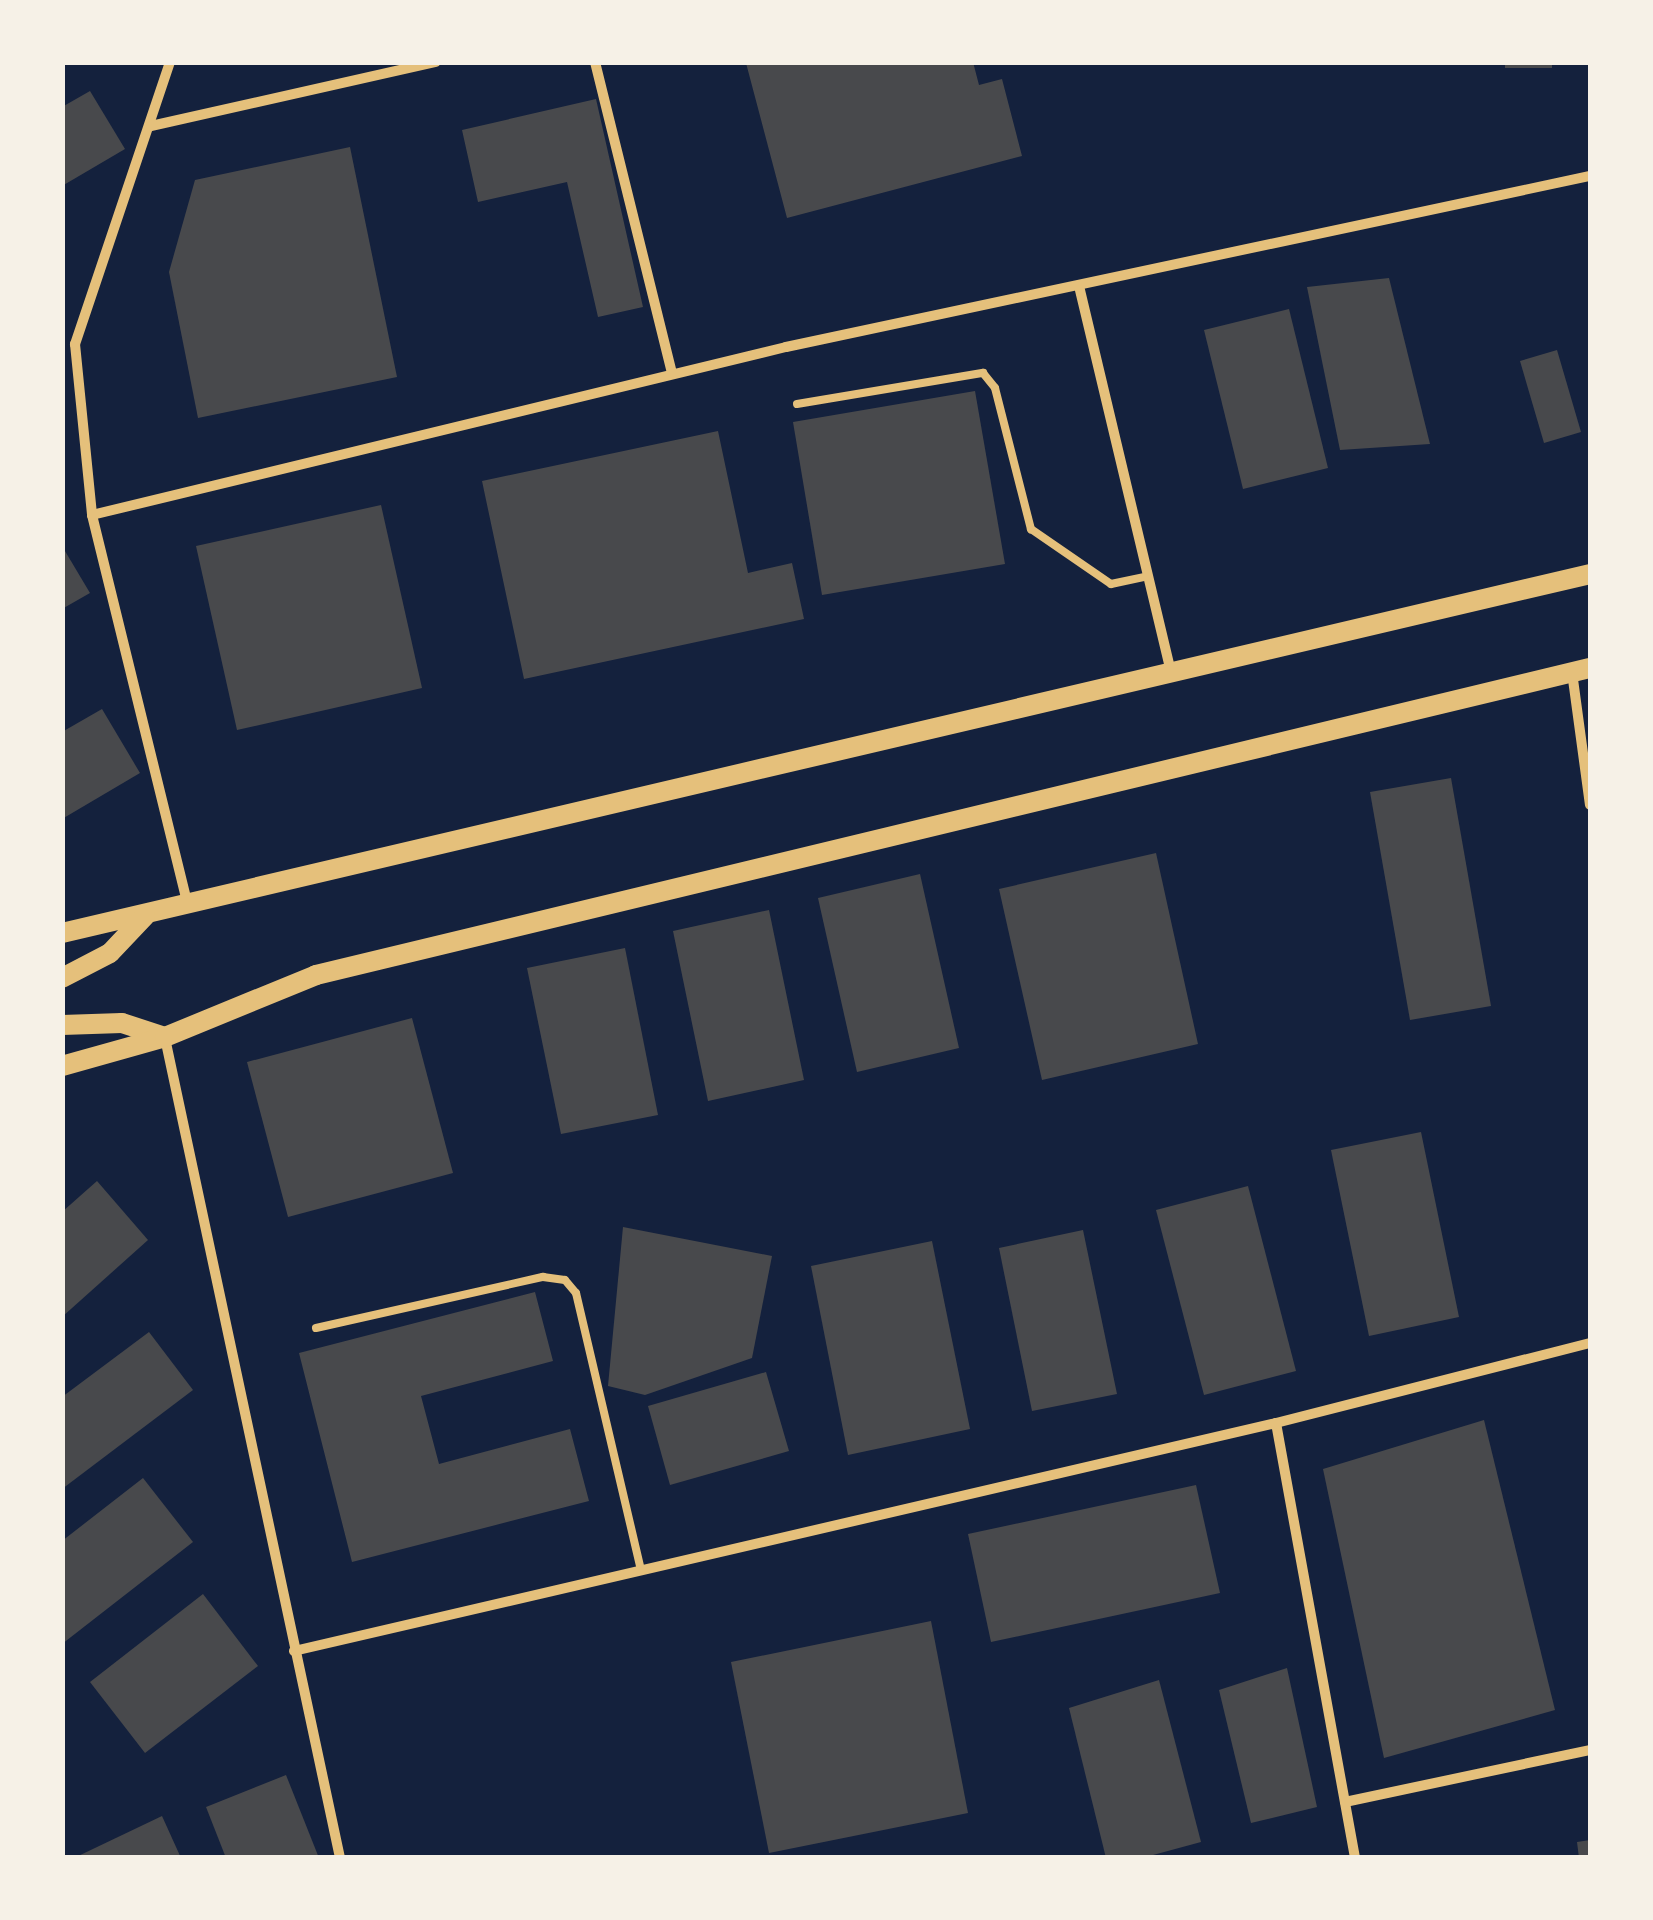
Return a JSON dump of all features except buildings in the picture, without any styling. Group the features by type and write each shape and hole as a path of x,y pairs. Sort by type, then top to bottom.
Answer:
{"main road":[{"path":"62,933 188,908 1590,574"},
{"path":"62,1066 165,1037 316,975 1581,670"},
{"path":"62,978 110,953 145,916"},
{"path":"62,1025 122,1023 165,1037"}],"street":[{"path":"170,62 151,126 68,342 92,515 188,908"},
{"path":"151,126 436,62"},
{"path":"596,62 672,374"},
{"path":"92,515 672,374 1590,176"},
{"path":"1079,286 1171,673"},
{"path":"1581,670 1590,805"},
{"path":"165,1037 340,1858"},
{"path":"294,1651 1276,1423 1590,1343"},
{"path":"1276,1423 1354,1858"},
{"path":"1344,1802 1590,1750"}],"lane":[{"path":"796,404 983,373 994,388 1030,529 1112,584 1148,576"},
{"path":"316,1328 543,1277 565,1280 576,1292 641,1570"}]}
